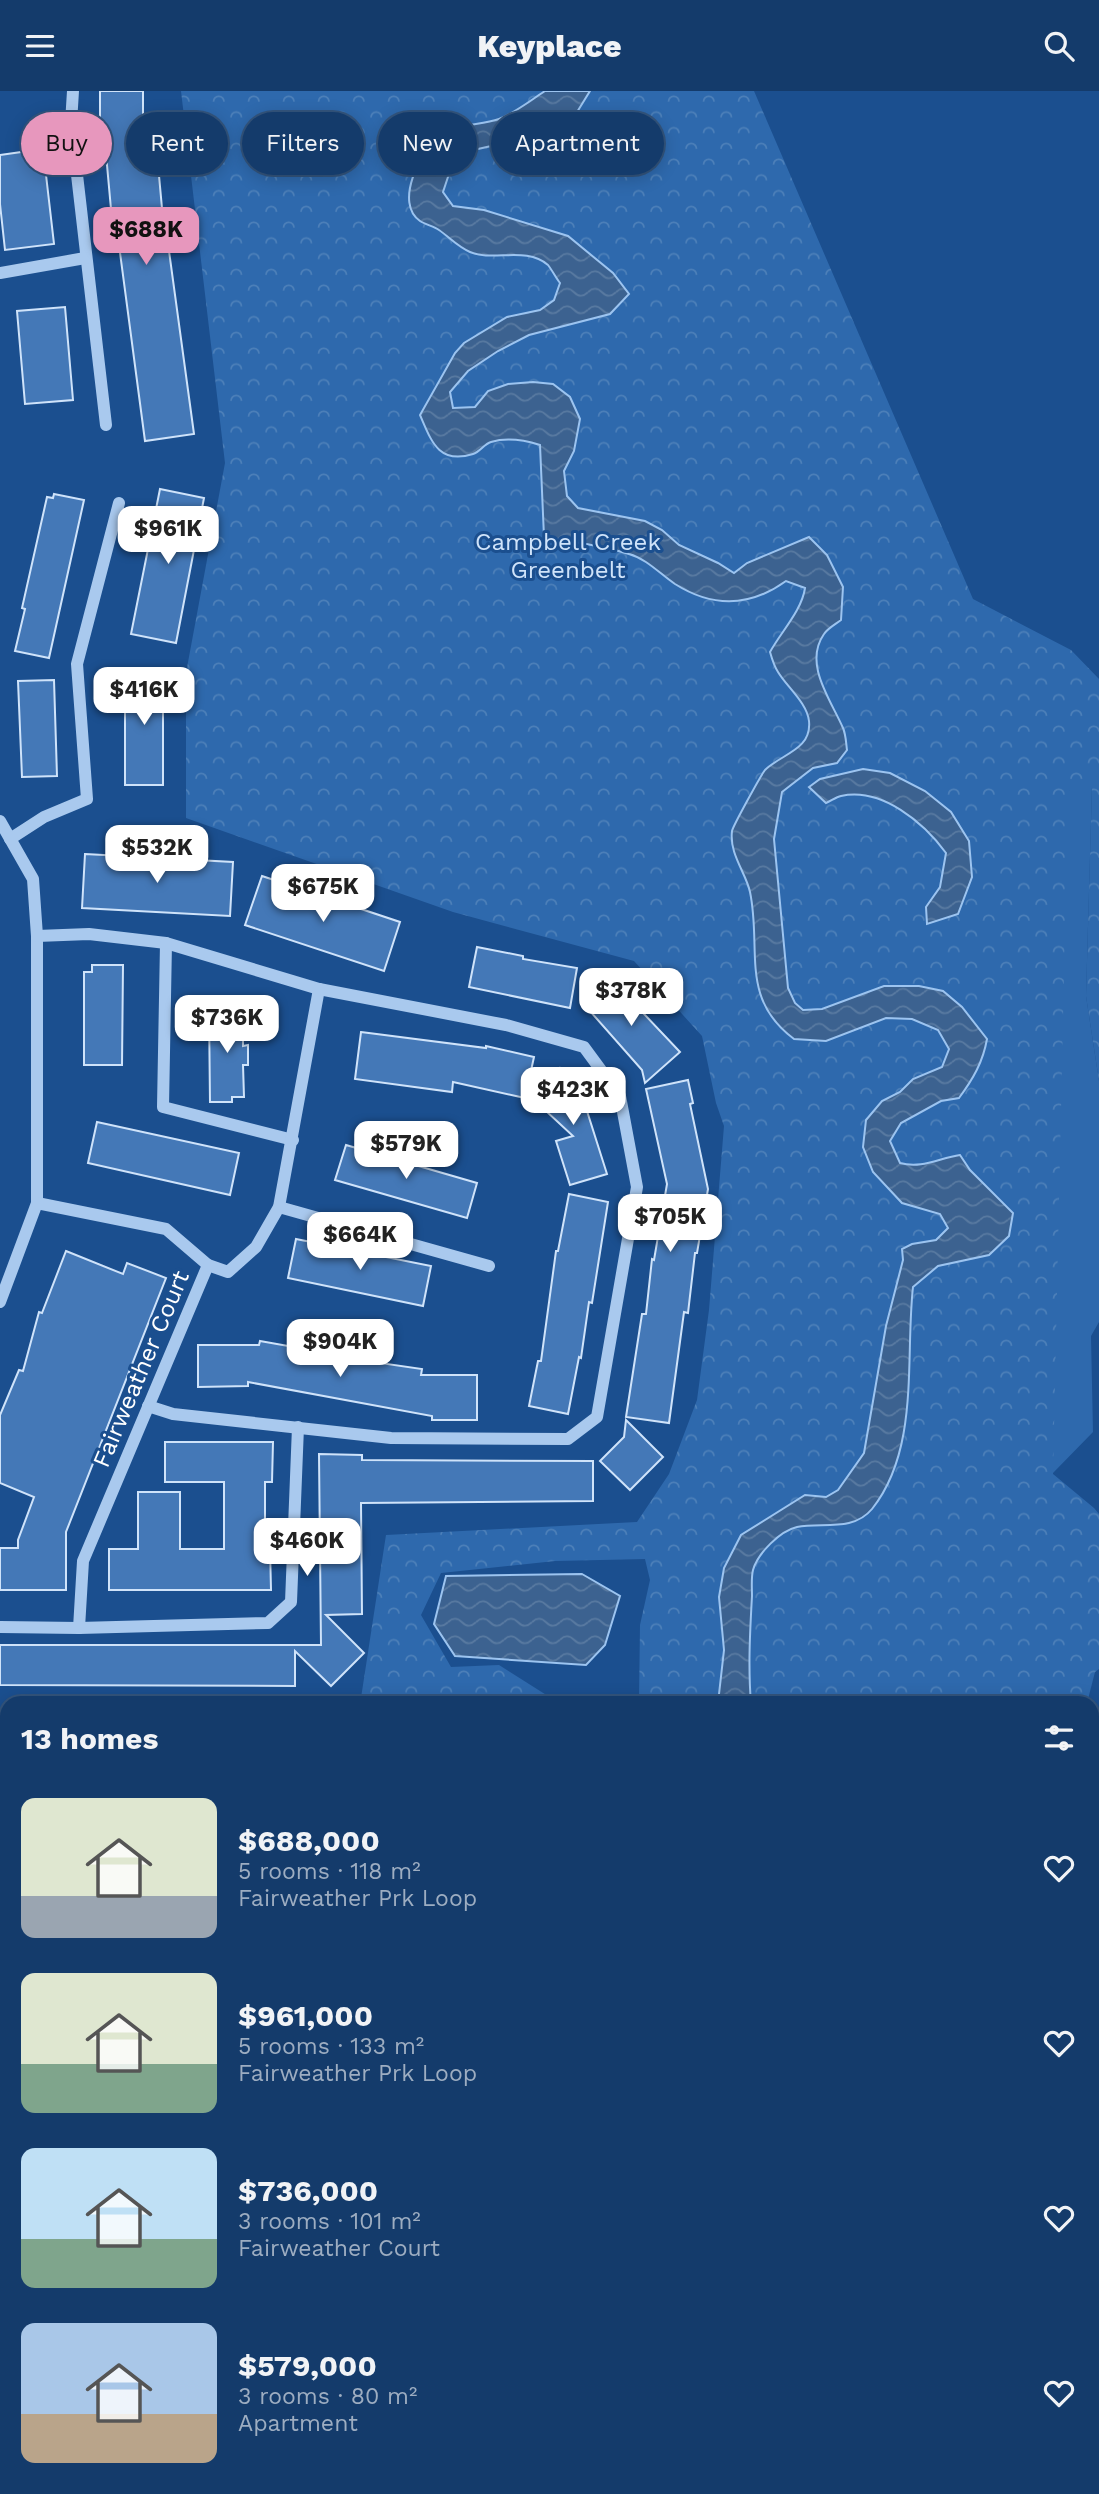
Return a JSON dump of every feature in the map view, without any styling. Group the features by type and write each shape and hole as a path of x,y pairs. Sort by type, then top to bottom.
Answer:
{"street":[{"path":"73,91 71,123 106,425"},
{"path":"0,272 85,258"},
{"path":"10,839 44,817 87,799 77,664 119,503"},
{"path":"0,821 33,879 37,936 37,1203 0,1302"},
{"path":"37,936 89,934 166,943 318,989 506,1025 584,1047 620,1096 637,1187 597,1417 568,1439 391,1437 173,1414 148,1406"},
{"path":"166,943 163,1107 293,1140"},
{"path":"208,1265 228,1272 256,1247 279,1206 293,1140 318,989"},
{"name":"Fairweather Court","path":"37,1203 166,1229 208,1265 83,1561 79,1628"},
{"path":"279,1206 489,1266"},
{"path":"0,1627 79,1628 268,1623 291,1602 298,1427"}],"green space":[{"name":"Campbell Creek Greenbelt","path":"181,91 754,91 973,599 1071,650 1099,679 1099,1081 1086,996 1092,788 1068,791 1053,1474 1099,1514 1099,1669 1095,1672 1089,1696 639,1696 640,1625 650,1580 645,1559 555,1561 441,1573 421,1615 451,1667 499,1665 548,1696 361,1696 386,1535 637,1522 669,1474 697,1400 709,1310 724,1126 716,1103 702,1036 634,961 453,912 186,818 186,673 225,463 191,175 228,175 228,112 183,112"},
{"path":"1092,787 1086,996 1099,1081 1099,1322 1091,1336 1093,1432 1053,1473 1027,796"}],"water":[{"path":"545,91 590,91 577,112 513,112"},
{"path":"491,121 491,146 477,150 477,124"},
{"path":"414,175 449,175 443,192 453,206 484,210 568,236 613,273 629,294 610,314 529,335 498,351 468,371 450,392 453,408 475,407 488,391 508,384 553,384 570,397 580,419 574,451 564,471 567,496 578,508 645,521 662,530 679,545 734,573 747,563 809,537 827,555 843,587 841,620 826,632 818,646 816,657 821,682 844,731 847,750 837,763 813,768 782,792 774,839 788,988 795,1003 803,1010 822,1009 884,986 919,986 943,991 962,1007 987,1039 977,1070 959,1098 941,1101 901,1123 890,1141 900,1163 908,1165 960,1155 970,1170 1013,1213 1009,1236 989,1255 938,1266 913,1287 908,1402 904,1431 898,1459 887,1485 872,1509 856,1521 790,1529 770,1544 756,1563 752,1580 751,1696 719,1696 724,1650 719,1597 724,1568 741,1535 805,1495 826,1497 838,1490 864,1453 886,1326 903,1260 902,1249 912,1244 936,1240 948,1228 940,1214 902,1203 873,1172 863,1147 866,1120 882,1101 900,1092 913,1079 942,1067 949,1049 938,1030 912,1019 886,1018 826,1041 794,1039 777,1023 766,1007 756,971 750,892 735,855 732,831 765,770 801,745 809,731 805,708 778,672 770,652 796,613 805,588 786,581 772,590 745,600 717,600 689,592 636,556 598,546 544,537 540,445 497,440 478,452 461,457 444,453 438,448 420,415 455,353 464,343 507,317 540,310 554,300 560,283 548,265 539,259 520,255 479,255 420,221 409,202"},
{"path":"863,769 890,773 925,791 951,812 969,841 972,877 958,914 927,924 926,907 940,887 946,853 914,819 872,797 841,796 826,803 809,787 820,779"},
{"path":"582,1574 620,1596 605,1645 586,1665 455,1656 434,1624 446,1576"}],"building":[{"path":"100,91 143,91 143,112 126,112 126,175 159,175 164,230 166,229 194,434 145,441 117,230 113,231 108,175 112,175 112,112 100,112"},
{"path":"21,152 21,175 46,175 54,244 5,250 0,204 0,155"},
{"path":"65,307 73,400 25,404 17,311"},
{"path":"160,489 204,498 176,643 131,634"},
{"path":"54,494 84,500 49,658 15,651 47,497 53,498"},
{"path":"125,670 163,670 163,785 125,785"},
{"path":"54,680 57,776 22,777 18,681"},
{"path":"85,854 233,862 230,916 82,908"},
{"path":"262,876 400,922 384,971 245,925"},
{"path":"477,947 523,956 523,959 577,968 570,1008 469,987"},
{"path":"92,965 123,965 122,1065 84,1065 84,972 92,972"},
{"path":"609,977 680,1052 645,1083 642,1070 582,1002"},
{"path":"209,1009 243,1012 243,1046 248,1045 248,1065 243,1065 244,1097 232,1097 232,1102 210,1102"},
{"path":"361,1032 486,1046 534,1057 525,1098 453,1082 452,1092 355,1079"},
{"path":"560,1068 596,1102 587,1111 607,1174 570,1185 556,1141 573,1136 532,1098"},
{"path":"688,1080 693,1103 690,1104 708,1189 695,1253 688,1313 684,1312 669,1423 626,1417 667,1184 646,1089"},
{"path":"97,1122 239,1153 230,1195 88,1163"},
{"path":"346,1145 477,1183 467,1218 335,1180"},
{"path":"569,1194 608,1202 592,1303 589,1302 581,1358 579,1357 568,1414 529,1406 538,1361 541,1361 556,1251"},
{"path":"296,1239 431,1266 423,1306 288,1278"},
{"path":"66,1251 123,1274 127,1263 166,1278 66,1532 66,1590 0,1590 0,1548 18,1548 18,1540 34,1497 0,1483 0,1415 19,1370 23,1371 39,1312 42,1313"},
{"path":"260,1341 311,1350 311,1353 422,1369 421,1375 477,1375 477,1420 432,1420 432,1416 248,1382 248,1386 198,1387 198,1345 259,1345"},
{"path":"626,1420 663,1457 630,1490 600,1461 624,1437"},
{"path":"165,1442 273,1442 272,1482 265,1482 265,1548 270,1548 271,1590 109,1590 109,1549 138,1549 138,1492 180,1492 180,1549 224,1549 224,1482 165,1482"},
{"path":"319,1454 362,1455 362,1460 593,1461 593,1501 361,1503 362,1614 326,1615 364,1653 331,1686 295,1651 295,1686 0,1685 0,1645 321,1645"}]}
